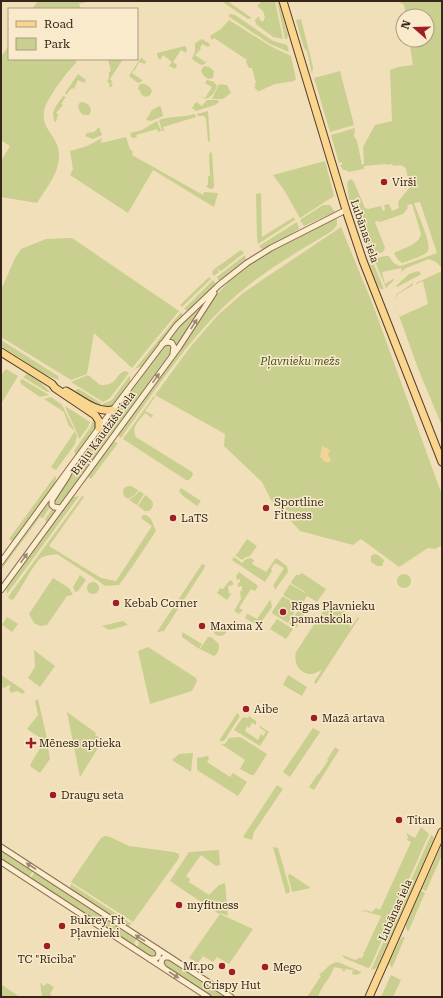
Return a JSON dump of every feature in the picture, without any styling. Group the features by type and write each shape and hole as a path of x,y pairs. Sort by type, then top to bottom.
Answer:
{"main road":[{"name":"Lubānas iela","path":"283,1 346,210 364,261 442,462"},
{"path":"1,352 52,384 57,385 98,410 112,410"},
{"path":"52,384 55,388 95,415 99,421 99,428"},
{"name":"Lubānas iela","path":"369,997 442,832"}],"street":[{"name":"Brāļu Kaudzīšu iela","path":"1,562 112,410 177,325 218,287 247,263 346,210"},
{"name":"Brāļu Kaudzīšu iela","path":"1,590 180,346 218,287"},
{"path":"162,344 168,342 173,345 174,350 172,356"},
{"path":"61,508 54,507 52,505 52,500 67,477 70,468"},
{"path":"1,847 231,997"},
{"path":"1,862 208,997"},
{"path":"150,959 158,957 159,953 157,949"},
{"path":"163,968 161,963 162,959 165,957 170,957"}],"green space":[{"path":"38,1 90,1 79,4 81,8 33,8"},
{"path":"221,1 231,1 230,3 252,18 248,19"},
{"path":"262,1 275,1 283,39 273,37 256,24 255,20 258,17 260,17 259,19 263,22 265,17 263,11 257,6"},
{"path":"277,1 288,35 287,39 285,39"},
{"path":"398,1 442,1 442,268 436,262 429,259 406,268 400,273 402,270 401,268 382,272 385,284 393,279 394,280 386,288 374,259 389,256 393,262 401,266 437,253 420,202 414,203 426,235 429,247 428,251 419,257 402,263 398,260 394,253 414,244 420,238 421,234 412,204 407,205 408,208 403,214 380,222 375,222 385,248 383,252 372,256 349,200 347,182 351,179 354,182 365,208 368,209 381,206 383,211 385,210 384,205 389,204 392,211 399,208 398,202 410,187 406,169 405,167 399,165 393,166 392,164 386,164 364,166 364,169 348,172 347,170 343,170 340,165 342,165 342,162 339,163 331,135 355,128 354,136 357,141 362,165 364,164 363,147 375,125 392,121 390,70 398,67 413,65 410,48 435,48 435,8 405,8 404,5"},
{"path":"230,14 235,15 273,41 287,45 289,52 270,44 228,16"},
{"path":"301,19 313,67 312,74 307,51 304,48 296,20"},
{"path":"229,20 272,47 291,56 296,79 294,81 275,84 257,92 258,90 256,90 254,86 256,86 254,84 256,83 252,68 249,68 246,62 247,60 214,38 212,40 210,36 221,29"},
{"path":"202,39 210,44 208,47 202,44 201,49 195,55 205,62 207,60 205,64 201,65 192,59 195,51 195,43"},
{"path":"8,46 8,60 76,60 76,63 57,86 45,106 45,123 57,144 59,157 57,169 37,203 1,197 1,161 10,146 1,140 1,57"},
{"path":"185,46 187,49 186,53 181,50 173,62 177,65 175,69 169,66 172,62 163,55 160,60 157,56 157,53"},
{"path":"142,58 146,62 145,64 139,62 132,73 142,80 144,78 141,82 138,83 129,76 140,59"},
{"path":"108,60 122,60 110,79 113,85 111,87 107,82 109,72 111,71"},
{"path":"204,66 209,67 214,71 213,78 208,79 204,76 201,71"},
{"path":"340,71 354,125 330,132 314,78"},
{"path":"78,74 86,80 84,83 78,80 74,89 72,88 66,95 65,93"},
{"path":"207,80 214,82 217,86 213,94 205,99 199,95 205,98 212,87 205,83"},
{"path":"140,84 149,86 152,91 150,95 146,97 142,95 138,88"},
{"path":"219,84 227,85 231,93 223,99 212,99"},
{"path":"63,96 66,97 61,104 63,105 56,113 58,114 55,122 53,115 54,111"},
{"path":"207,100 218,100 219,102 215,105 196,111 192,108 196,102 202,106"},
{"path":"80,102 86,103 89,106 91,111 89,115 83,115 80,112 78,106"},
{"path":"159,106 161,107 163,116 151,121 146,120 152,110"},
{"path":"208,111 210,142 208,141 206,119 204,116 198,116 197,114"},
{"path":"195,114 196,117 163,127 164,131 162,131 159,120"},
{"path":"157,121 161,131 158,132 157,129 136,135 137,137 134,138 131,137 130,133 142,130"},
{"path":"99,127 102,135 93,139 85,136 87,133 94,132"},
{"path":"126,137 130,149 133,152 132,155 203,195 204,192 218,193 214,207 153,170 128,213 70,175 73,169 70,151 87,146 102,138 101,143"},
{"path":"210,152 212,153 214,184 212,189 206,186 208,185 208,176 210,176"},
{"path":"325,161 334,196 300,218 284,190 273,175"},
{"path":"261,193 262,237 294,217 295,220 258,244 256,194"},
{"path":"323,205 330,205 335,212 304,226 300,220"},
{"path":"337,218 337,225 332,231 284,260 250,284 205,326 176,362 121,438 119,437 119,433 208,305 218,293 241,272 266,254 318,226"},
{"path":"297,222 299,228 298,230 263,250 259,246"},
{"name":"Pļavnieku mežs","path":"341,227 373,305 442,495 442,545 435,549 428,548 399,567 361,539 353,545 300,531 271,500 262,482 224,446 225,434 155,395 191,346 218,315 243,293"},
{"path":"72,238 179,311 132,368 94,333 87,374 71,380 1,337 1,290 15,258 21,249 46,239"},
{"path":"241,250 244,253 221,271 217,268 219,272 214,276 212,273 213,270"},
{"path":"245,255 246,261 218,280 217,277"},
{"path":"372,260 384,289 381,289 378,286 370,265"},
{"path":"418,271 421,273 420,275 397,287 396,286 409,274"},
{"path":"442,271 442,426 419,371 399,317 428,304 423,281 416,283"},
{"path":"209,277 211,279 182,307 180,305"},
{"path":"213,280 215,283 214,286 188,311 184,309"},
{"path":"413,283 413,285 398,294 394,302 397,294"},
{"path":"210,295 178,346 175,341 169,339"},
{"path":"181,312 183,316 142,366 135,369"},
{"path":"1,340 58,376 59,380 46,375 1,346"},
{"path":"169,345 173,349 171,352 83,473 81,472 83,460 81,458 165,346"},
{"path":"6,369 18,376 1,404 1,375"},
{"path":"126,371 129,373 110,398 103,402 71,382 88,375 100,385 106,385 113,382 120,374"},
{"path":"27,374 40,382 50,392 47,392 23,377"},
{"path":"130,375 130,381 110,408 101,409 103,404 112,400"},
{"path":"22,379 49,395 40,397 21,384 20,381"},
{"path":"79,389 101,403 99,407 84,399 75,390"},
{"path":"154,396 155,397 145,411 153,415 152,418 145,413 138,421 134,430 136,437 192,472 193,475 189,480 186,480 123,439"},
{"path":"51,397 62,405 75,431 69,426 64,412 44,399"},
{"path":"65,406 90,422 79,439 76,431"},
{"path":"94,418 96,427 76,455 74,451 90,428"},
{"path":"75,431 77,436 75,444 56,470 51,467"},
{"path":"111,443 118,443 91,479 87,476"},
{"path":"79,460 81,461 79,473 81,475 63,503 56,505 54,502"},
{"path":"55,476 55,484 13,542 9,539"},
{"path":"128,486 138,490 135,495 128,499 123,494 124,488"},
{"path":"181,488 201,501 197,506 183,496 179,491"},
{"path":"139,491 144,494 137,505 129,500"},
{"path":"145,495 153,504 149,511 145,511 138,506"},
{"path":"79,496 7,594 6,587 71,499"},
{"path":"82,496 84,497 49,546 101,578 116,581 152,526 141,518 143,515 146,515 151,519 156,531 119,585 105,586 57,554 45,556 38,561 14,599 11,600 8,597"},
{"path":"50,501 50,507 43,518 40,517 1,570 1,568"},
{"path":"52,509 56,511 1,586 46,523 45,519"},
{"path":"247,539 257,546 250,556 242,560 235,555"},
{"path":"374,554 378,555 384,560 382,566 377,566 371,562 371,556"},
{"path":"234,557 242,563 246,559 250,558 254,560 252,564 266,572 276,558 287,566 288,572 275,590 273,586 284,568 275,563 265,582 232,560"},
{"path":"202,564 205,565 205,567 164,631 157,632"},
{"path":"239,572 258,586 255,591 251,589 239,608 243,610 239,614 234,611 241,599 240,591 242,591 242,586 238,587 240,579 237,580 236,576"},
{"path":"302,573 326,589 317,602 307,596 301,606 283,595 290,584 305,593 291,582 296,575"},
{"path":"404,574 409,576 411,581 409,586 404,588 399,586 397,581 399,576"},
{"path":"80,575 86,580 78,591 75,592 73,587"},
{"path":"53,578 69,588 73,595 67,596 47,625 40,626 34,623 29,614"},
{"path":"230,580 233,582 233,585 228,586 229,594 232,593 227,600 217,593 220,588 223,589"},
{"path":"91,582 95,582 99,588 95,594 91,594 87,590 87,586"},
{"path":"282,597 298,606 288,623 272,612"},
{"path":"270,600 272,607 259,625 245,618 248,614 257,619"},
{"path":"300,607 306,611 296,628 289,624"},
{"path":"331,607 340,608 346,613 350,620 350,628 358,617 359,618 316,684 314,682 322,670 313,674 304,673 298,668 295,656 296,652 322,612"},
{"path":"7,617 18,624 12,632 2,625"},
{"path":"277,619 293,629 286,639 270,629"},
{"path":"123,621 128,625 109,630 102,626"},
{"path":"220,622 225,624 227,629 225,634 220,636 215,634 213,629 215,624"},
{"path":"182,632 202,644 199,649 182,637"},
{"path":"208,637 211,637 219,644 218,651 214,656 200,649"},
{"path":"148,647 196,678 197,681 192,691 150,704 138,651"},
{"path":"34,650 55,666 40,687 28,678 35,667"},
{"path":"1,675 25,691 23,694 17,691 11,693 9,689 11,686 8,685 3,688 1,683"},
{"path":"288,675 307,687 302,696 283,685"},
{"path":"38,699 48,743 27,729 38,715 35,701"},
{"path":"67,712 96,733 95,735 103,740 80,777"},
{"path":"237,713 240,716 224,741 219,741"},
{"path":"249,716 256,721 256,725 252,723 249,728 247,726 245,731 258,740 261,734 263,736 266,732 259,727 260,726 269,732 260,746 234,730 243,717 248,718"},
{"path":"313,728 320,732 290,777 283,772"},
{"path":"240,737 267,754 254,775 240,769 245,760 221,744 225,744 229,738"},
{"path":"42,745 48,748 50,759 40,773 30,765"},
{"path":"335,747 339,750 314,790 309,787 328,761 327,760"},
{"path":"193,753 191,772 172,760 179,754"},
{"path":"208,756 209,759 207,762 230,777 233,773 247,782 238,796 197,770 197,758"},
{"path":"277,785 283,789 254,832 252,840 243,837"},
{"path":"421,827 429,834 370,967 368,968 344,958 342,955 356,960 358,958 362,958 364,954 360,949 364,953 381,916 364,911 359,913 364,910 372,912 376,908 380,910 411,842 407,840 408,837 406,833 415,838"},
{"path":"431,835 434,839 377,967 371,970"},
{"path":"105,836 129,846 179,854 179,858 133,922 71,882 101,838"},
{"path":"442,844 442,855 426,891 422,889"},
{"path":"273,847 278,848 290,890 289,893 286,894"},
{"path":"1,850 33,871 29,877 1,859"},
{"path":"219,850 220,865 216,866 201,855 186,876 190,879 189,882 209,895 219,885 225,883 228,916 219,914 170,881 189,852"},
{"path":"35,872 137,939 134,943 136,945 135,946 31,878"},
{"path":"289,874 311,888 292,892 288,876"},
{"path":"71,884 132,924 128,926 72,890 70,887"},
{"path":"421,891 425,893 408,932 406,925"},
{"path":"220,914 253,929 229,964 217,957 213,962 203,956 198,963 189,958"},
{"path":"402,937 405,937 392,968 389,963"},
{"path":"139,940 155,950 155,955 151,956 137,947"},
{"path":"168,959 226,997 213,997 164,965 164,962"},
{"path":"338,962 361,973 356,975 352,974 353,970 345,969 345,971 342,971 343,969 334,967 318,997 307,997 321,976 319,974 329,965"},
{"path":"391,975 401,980 393,997 381,997"},
{"path":"40,983 44,986 47,983 54,987 50,994 52,996 51,997 42,996"},
{"path":"2,985 20,997 1,997"}],"sand":[{"path":"322,446 330,450 328,455 331,459 330,462 325,462 320,457"}],"place":[{"name":"Virši","path":"384,182"},
{"name":"Sportline Fitness","path":"266,508"},
{"name":"LaTS","path":"173,518"},
{"name":"Kebab Corner","path":"116,603"},
{"name":"Rīgas Pļavnieku pamatskola","path":"283,612"},
{"name":"Maxima X","path":"202,626"},
{"name":"Aibe","path":"246,709"},
{"name":"Mazā artava","path":"314,718"},
{"name":"Mēness aptieka","path":"31,743"},
{"name":"Draugu seta","path":"53,795"},
{"name":"Titan","path":"399,820"},
{"name":"myfitness","path":"179,905"},
{"name":"Bukrey Fit Pļavnieki","path":"62,926"},
{"name":"TC \"Rīciba\"","path":"47,946"},
{"name":"Mr.po","path":"222,966"},
{"name":"Mego","path":"265,967"},
{"name":"Crispy Hut","path":"232,972"}]}
